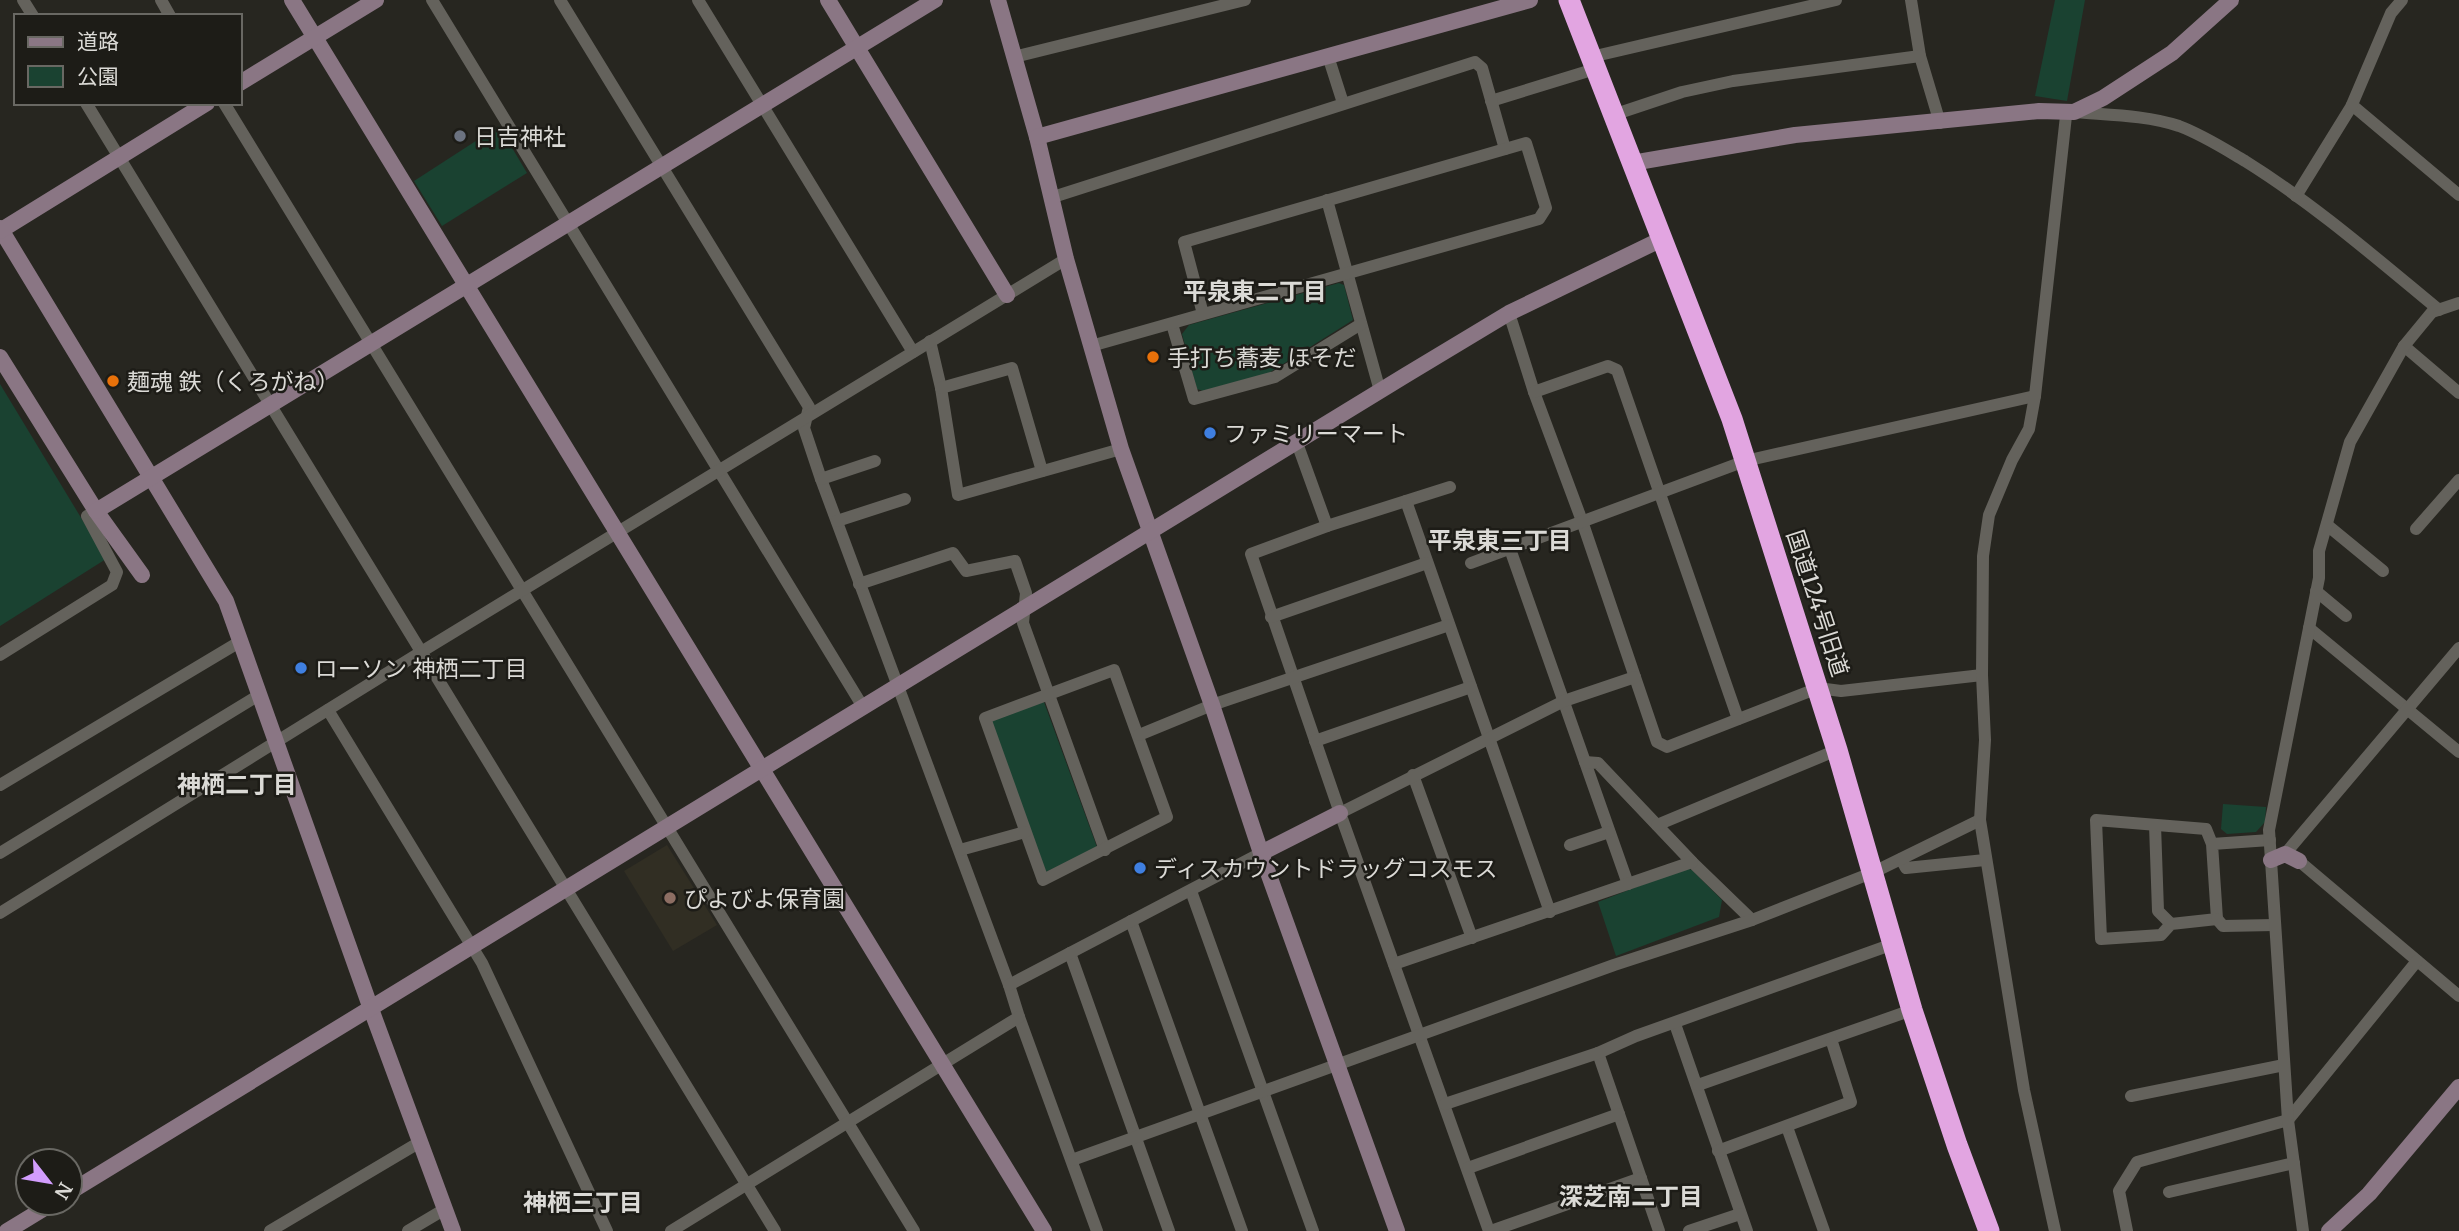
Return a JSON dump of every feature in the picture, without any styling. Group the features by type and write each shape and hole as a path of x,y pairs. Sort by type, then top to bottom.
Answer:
{"highway":[{"name":"国道124号旧道","path":"1569,0 1732,419 1837,750 1912,1010 1957,1146 1989,1231"}],"street":[{"path":"292,0 1044,1231"},
{"path":"242,82 376,0"},
{"path":"432,0 863,707"},
{"path":"560,0 809,407 804,428 821,479 960,850 1097,1231"},
{"path":"698,0 913,352"},
{"path":"828,0 1007,295"},
{"path":"0,655 112,585 117,572 87,516 935,0"},
{"path":"998,0 1037,137 1066,259 1122,449 1261,853 1397,1231"},
{"path":"1014,57 1245,0"},
{"path":"1037,137 1530,0"},
{"path":"1491,101 1593,63 1836,0"},
{"path":"1912,0 1920,56 1940,122"},
{"path":"2055,1231 2024,1090 1980,820 1985,740 1982,675 1983,556 1989,515 2012,460 2029,429 2066,116 2114,91 2172,53 2231,0"},
{"path":"2297,196 2352,105 2391,13 2402,0"},
{"path":"1328,56 1343,103"},
{"path":"1613,115 1682,92 1733,81 1920,56"},
{"path":"1051,198 1475,62 1482,68 1505,149"},
{"path":"87,105 775,1231"},
{"path":"204,105 0,230 226,601 453,1231"},
{"path":"225,105 914,1231"},
{"path":"2352,105 2459,195"},
{"path":"1632,163 1795,135 2039,111 2157,121 2207,138 2270,176 2338,227 2439,310"},
{"path":"1091,346 1539,219 1546,208 1527,143 1184,242 1203,314"},
{"path":"1326,200 1380,391"},
{"path":"84,1183 1509,313 1662,239"},
{"path":"0,913 421,652 1066,259"},
{"path":"2459,303 2432,312 2404,346 2350,442 2319,551 2316,592 2269,830 2270,840 2285,858 2459,996"},
{"path":"1509,313 1534,392 1582,521 1657,741 1667,747 1818,688 1842,691 1982,675"},
{"path":"1172,324 1194,399 1275,377 1361,324"},
{"path":"930,341 941,388 958,495 1122,449"},
{"path":"2404,346 2459,393"},
{"path":"0,357 96,511 142,575"},
{"path":"1534,392 1608,366 1617,370 1738,719"},
{"path":"941,388 1012,368 1042,471"},
{"path":"1471,563 1745,461 2035,396"},
{"path":"1297,443 1327,526"},
{"path":"821,479 875,461"},
{"path":"2416,529 2459,480"},
{"path":"1450,487 1327,526 1251,554 1340,814 1490,1231 1641,1178"},
{"path":"837,521 905,499"},
{"path":"1406,500 1550,912"},
{"path":"2327,525 2383,571"},
{"path":"1510,550 1628,884"},
{"path":"859,584 953,553 966,571 1015,561 1026,593 1023,623 1105,850"},
{"path":"1271,617 1427,563"},
{"path":"2316,592 2346,616"},
{"path":"1139,735 1212,705 1449,625"},
{"path":"2309,628 2459,752"},
{"path":"0,785 240,641"},
{"path":"2303,1231 2288,1120 2274,925 2285,858 2459,648"},
{"path":"1114,670 1167,817 1043,880 985,718 1049,693 1114,670"},
{"path":"1009,985 1488,738 1564,701 1635,677"},
{"path":"1315,741 1471,687"},
{"path":"0,853 259,695"},
{"path":"328,710 482,962 607,1231"},
{"path":"1657,825 1837,750"},
{"path":"1585,762 1598,763 1692,862 1752,920"},
{"path":"1413,775 1472,937"},
{"path":"1072,1160 1614,965 1752,920 1874,872 1980,820"},
{"path":"2217,919 2171,924 2161,935 2101,939 2096,820 2206,830 2213,844 2217,919 2223,926 2274,925"},
{"path":"2155,825 2158,911 2171,924"},
{"path":"960,850 1025,832"},
{"path":"1570,845 1609,832"},
{"path":"2213,844 2270,840"},
{"path":"1900,859 1906,868 1985,860"},
{"path":"1394,964 1692,862"},
{"path":"1191,891 1313,1231"},
{"path":"1130,921 1242,1231"},
{"path":"1445,1104 1598,1053 1636,1036 1893,944"},
{"path":"1070,953 1169,1231"},
{"path":"2127,1231 2119,1191 2137,1162 2288,1120 2417,961"},
{"path":"1698,1086 1912,1010"},
{"path":"671,1231 1019,1017"},
{"path":"1675,1024 1746,1231"},
{"path":"1718,1151 1851,1102 1831,1039"},
{"path":"1598,1053 1659,1231"},
{"path":"2131,1096 2284,1065"},
{"path":"2329,1231 2369,1194 2459,1087"},
{"path":"1468,1168 1619,1114"},
{"path":"1787,1127 1824,1231"},
{"path":"270,1231 420,1142"},
{"path":"2169,1192 2294,1163"},
{"path":"408,1231 445,1209"},
{"path":"1689,1231 1741,1214"},
{"path":"7,1231 30,1217"}],"shaded area":[{"name":"ぴよびよ保育園","path":"667,845 717,925 673,951 624,871"}],"green space":[{"path":"2055,0 2085,0 2067,101 2035,96"},
{"path":"499,126 527,173 442,226 414,181"},
{"path":"1339,283 1344,285 1353,320 1269,373 1203,391 1197,389 1182,334 1189,325"},
{"path":"0,384 106,559 0,626"},
{"path":"1044,702 1097,847 1046,872 990,721"},
{"path":"2223,804 2266,807 2265,822 2256,832 2227,834 2221,829"},
{"path":"1685,868 1692,870 1722,900 1719,917 1616,956 1598,902"}],"place":[{"name":"日吉神社","path":"460,136"},
{"name":"手打ち蕎麦 ほそだ","path":"1153,357"},
{"name":"麺魂 鉄（くろがね）","path":"113,381"},
{"name":"ファミリーマート","path":"1210,433"},
{"name":"ローソン 神栖二丁目","path":"301,668"},
{"name":"ディスカウントドラッグコスモス","path":"1140,868"},
{"name":"ぴよびよ保育園","path":"670,898"}],"district":[{"name":"平泉東二丁目","path":"1255,291"},
{"name":"平泉東三丁目","path":"1500,540"},
{"name":"神栖二丁目","path":"237,784"},
{"name":"深芝南二丁目","path":"1631,1196"},
{"name":"神栖三丁目","path":"583,1202"}]}
